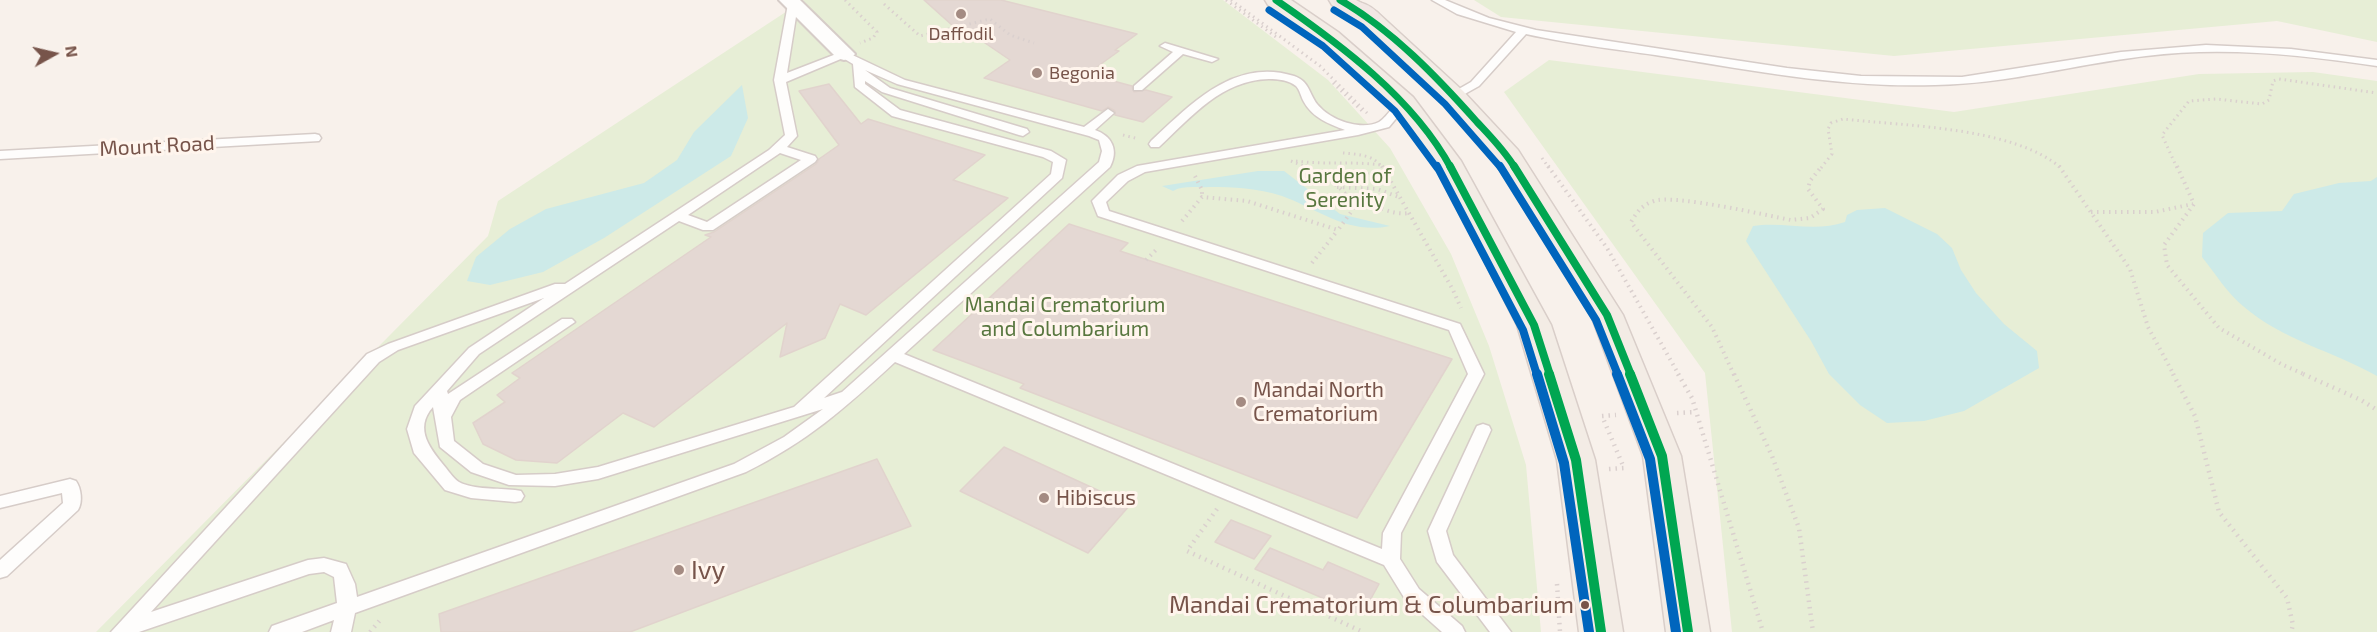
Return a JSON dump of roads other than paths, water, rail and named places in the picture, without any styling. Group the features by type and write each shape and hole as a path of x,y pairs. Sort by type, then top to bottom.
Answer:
{"main road":[{"path":"1276,0 1330,37 1389,114 1404,103 1447,161 1534,326 1576,460 1601,632"},
{"path":"1351,6 1454,96 1508,156 1607,315 1662,456 1688,632"}],"street":[{"path":"791,2 853,59"}],"lane":[{"path":"1437,0 1456,11 1522,32 1827,76 1934,82 1997,78 2147,52 2224,46 2296,51 2377,63"},
{"path":"515,496 471,492 451,486 420,449 415,429 422,410 474,351 678,216 778,148 791,136 780,80 791,2"},
{"path":"1454,96 1475,84 1522,32"},
{"path":"1165,46 1212,59"},
{"path":"1138,88 1181,50"},
{"path":"279,632 740,468 788,444 816,425 1105,164 1109,150 1104,138 1086,131 901,82 853,59 780,80"},
{"path":"853,59 886,90 1023,132"},
{"path":"800,411 1057,175 1059,160 1047,154 896,113 859,85 853,59"},
{"path":"1155,144 1217,88 1235,79 1264,75 1287,77 1301,84 1311,104 1323,116 1358,130"},
{"path":"1086,131 1108,113"},
{"path":"1389,114 1358,130 1142,170 1123,178 1099,201 1103,213 1455,327 1476,374 1392,534 1391,560 1412,594 1455,632"},
{"name":"Mount Road","path":"0,155 315,138"},
{"path":"678,216 708,227 811,159 778,148"},
{"path":"125,631 380,353 582,279"},
{"path":"443,417 454,397 567,322"},
{"path":"891,355 1391,560"},
{"path":"439,389 446,443 477,468 514,481 555,480 598,473 848,396"},
{"path":"1483,430 1437,531 1444,558 1501,632"},
{"path":"0,502 70,485 72,505 0,571"},
{"path":"125,631 324,565 339,569 344,577 348,607 341,632"}],"water":[{"path":"742,85 748,118 731,156 604,238 543,272 490,285 467,281 476,257 510,229 546,209 644,183 677,160 694,132"},
{"path":"1258,171 1284,171 1340,214 1390,226 1375,228 1347,224 1295,201 1264,191 1186,187 1173,191 1162,186"},
{"path":"2377,177 2377,376 2274,328 2258,318 2232,295 2202,257 2203,233 2228,213 2282,211 2294,194 2339,183 2371,181"},
{"path":"1885,208 1937,234 1952,248 1961,270 1976,293 2004,324 2037,351 2039,368 1964,411 1924,421 1887,423 1860,405 1829,374 1811,341 1746,241 1753,226 1822,227 1845,222 1847,215 1857,210"}],"place":[{"name":"Daffodil","path":"961,14"},
{"name":"Begonia","path":"1037,73"},
{"name":"Mandai North Crematorium","path":"1241,402"},
{"name":"Hibiscus","path":"1044,498"},
{"name":"Ivy","path":"679,570"},
{"name":"Mandai Crematorium & Columbarium","path":"1585,605"}],"park label":[{"name":"Garden of Serenity","path":"1345,188"},
{"name":"Mandai Crematorium and Columbarium","path":"1065,317"}]}
